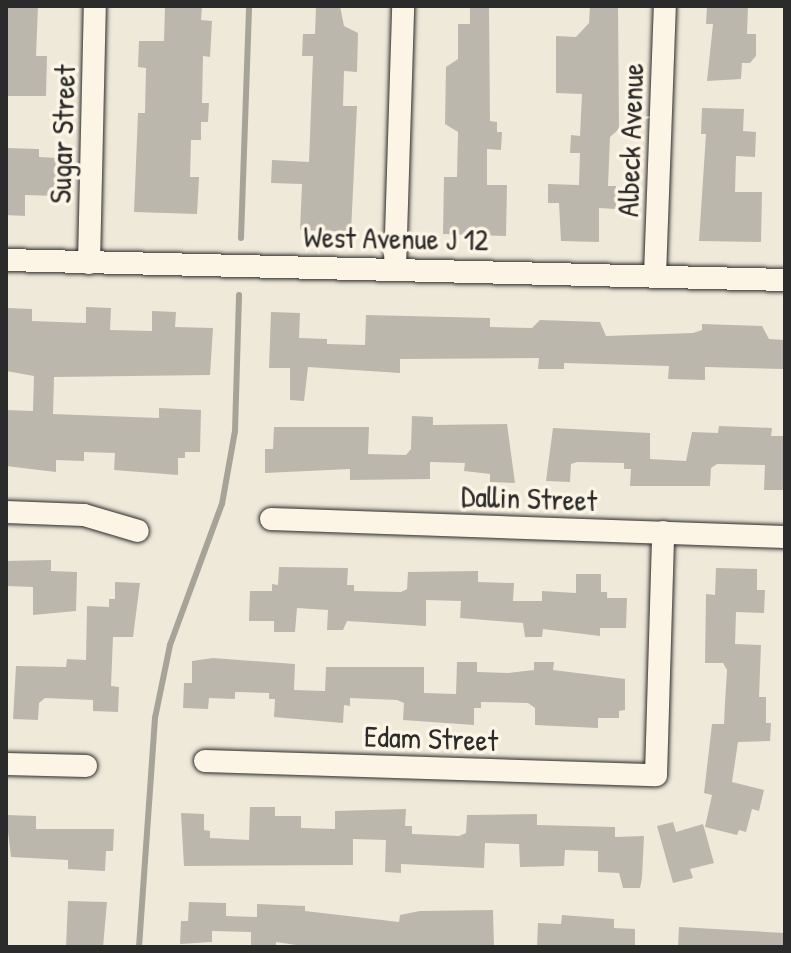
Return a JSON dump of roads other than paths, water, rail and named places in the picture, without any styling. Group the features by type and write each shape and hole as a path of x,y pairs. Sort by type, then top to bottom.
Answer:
{"street":[{"name":"Sugar Street","path":"89,263 95,6"},
{"path":"395,267 403,6"},
{"name":"Albeck Avenue","path":"655,275 665,6"},
{"name":"West Avenue J 12","path":"6,260 395,267 785,280"},
{"path":"6,512 84,515 138,531"},
{"name":"Dallin Street","path":"271,519 785,537"},
{"name":"Edam Street","path":"205,761 656,775 663,532"},
{"path":"6,764 86,766"}],"waterway":[{"path":"241,238 249,6"},
{"path":"139,947 155,718 170,645 222,504 235,431 239,295"}]}
